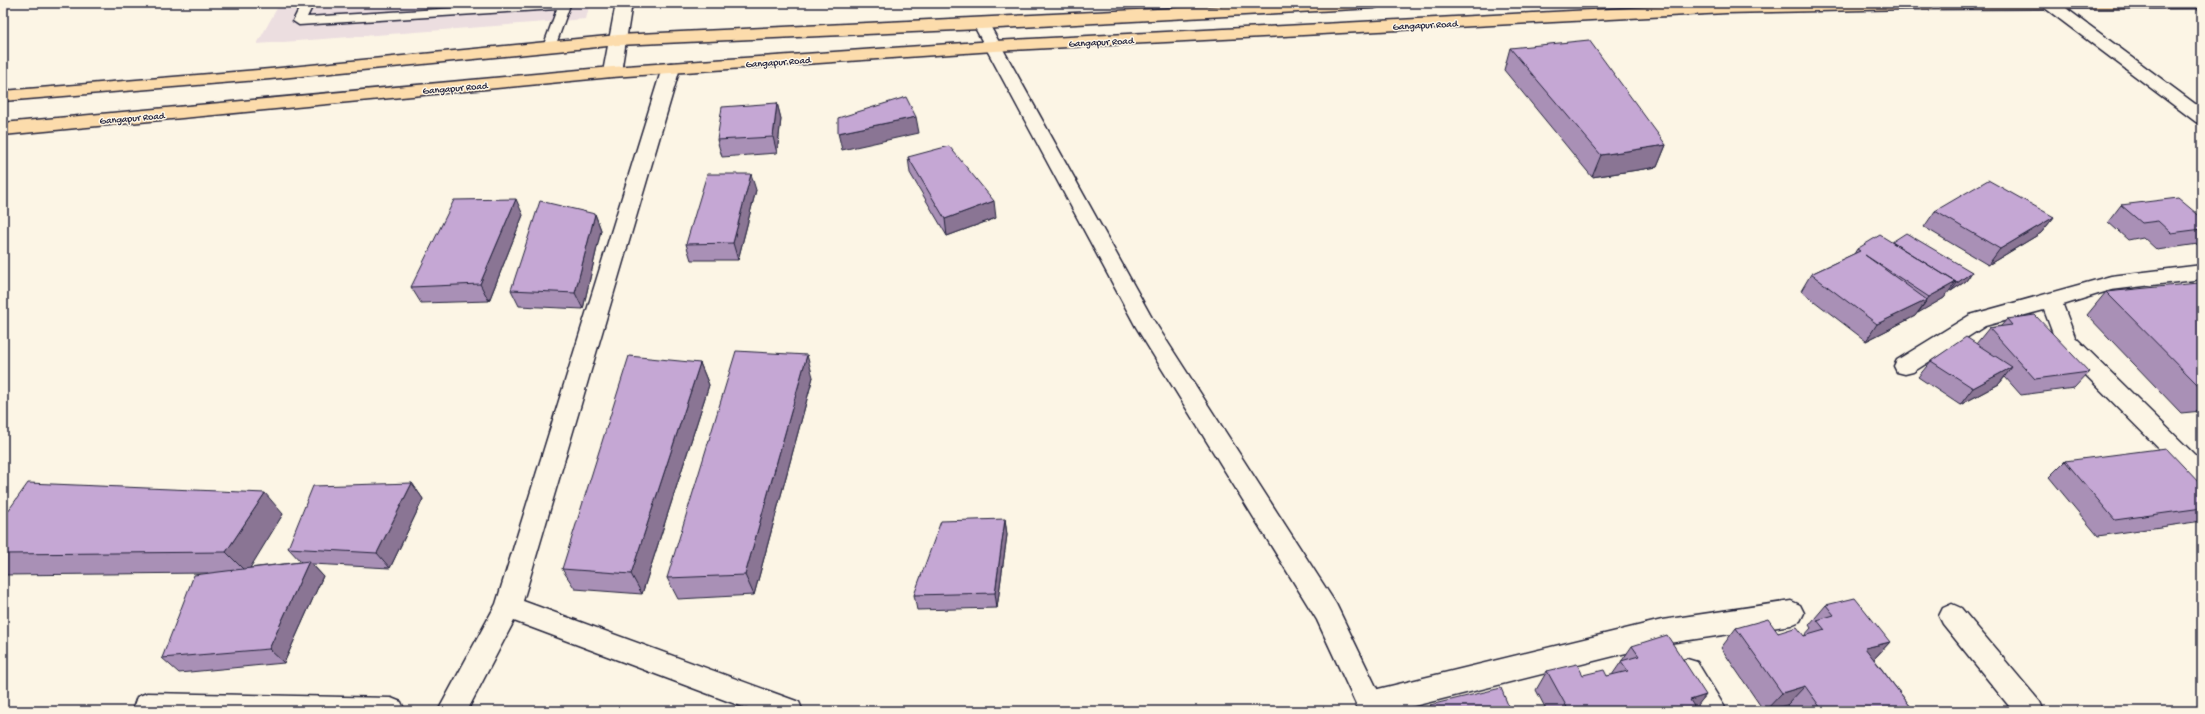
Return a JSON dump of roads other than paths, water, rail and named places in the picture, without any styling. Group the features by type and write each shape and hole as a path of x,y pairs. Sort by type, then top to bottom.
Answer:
{"main road":[{"name":"Gangapur Road","path":"3,96 278,73 618,40 981,24 1374,3"},
{"name":"Gangapur Road","path":"3,129 612,72 994,46 1726,8 1910,4 2202,4"}],"street":[{"path":"612,72 624,3"},
{"path":"2051,5 2202,118"},
{"path":"981,24 1144,322 1327,612 1370,707 1662,632 1791,613"},
{"path":"452,711 508,607 671,68"},
{"path":"1905,366 1978,320 2051,301 2111,283 2202,272"},
{"path":"2051,301 2066,341 2202,477"},
{"path":"508,607 790,711"},
{"path":"1952,616 2030,711"},
{"path":"1662,632 1713,711"},
{"path":"146,711 147,706 391,711"}],"lane":[{"path":"308,3 299,21 570,4"},
{"path":"549,46 570,4"}]}
